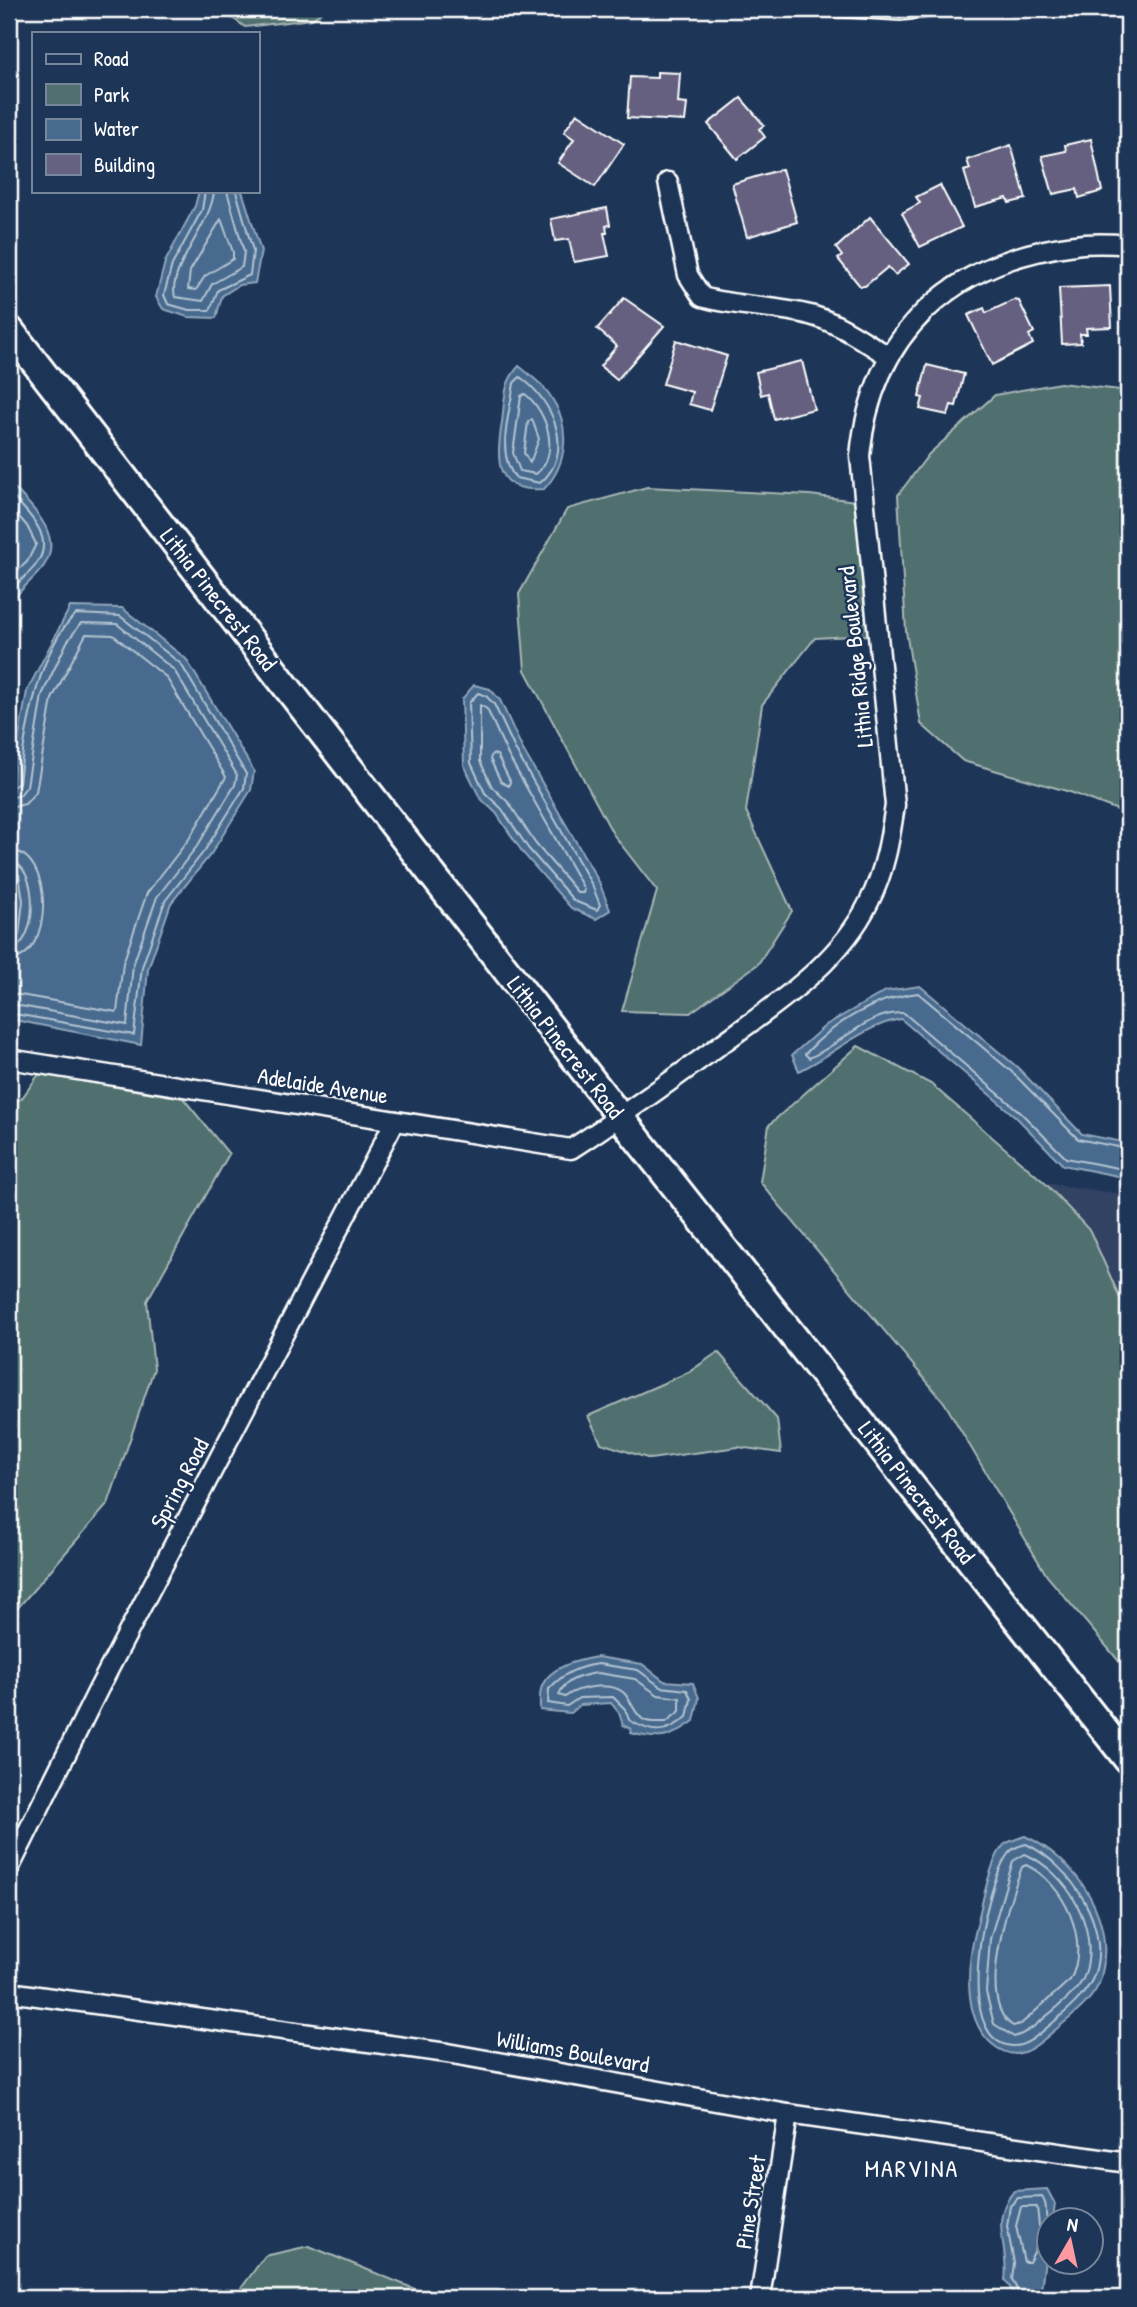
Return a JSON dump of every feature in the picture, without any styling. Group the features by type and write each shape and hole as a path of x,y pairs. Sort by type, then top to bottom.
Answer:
{"main road":[{"name":"Lithia Pinecrest Road","path":"9,329 621,1118 1128,1760"}],"street":[{"path":"668,181 688,275 702,298 810,315 841,328 887,355"},
{"name":"Lithia Ridge Boulevard","path":"621,1118 794,991 842,944 869,904 886,861 895,805 860,456 864,419 887,355 930,303 976,275 1039,252 1076,244 1128,244"},
{"name":"Adelaide Avenue","path":"9,1059 571,1149 621,1118"},
{"name":"Spring Road","path":"9,1870 99,1688 395,1121"},
{"name":"Williams Boulevard","path":"9,1993 447,2053 789,2114 1128,2163"},
{"name":"Pine Street","path":"760,2298 789,2114"}],"lane":[{"path":"801,9 900,15 956,9"}],"shaded area":[{"path":"1045,1183 1128,1195 1128,1316 1090,1231"}],"green space":[{"path":"220,9 326,9 312,19 245,27"},
{"path":"1060,383 1128,391 1128,814 1070,792 963,761 921,724 906,631 898,495 929,454 995,395"},
{"path":"647,487 810,495 855,501 869,635 815,638 762,705 746,811 792,911 758,964 690,1013 622,1011 657,891 613,834 525,670 519,594 567,509"},
{"path":"858,1046 931,1084 1045,1183 1090,1231 1128,1316 1128,1672 1047,1576 944,1402 760,1182 769,1125"},
{"path":"39,1074 183,1098 229,1154 147,1301 154,1369 108,1504 9,1618 9,1106 22,1098"},
{"path":"718,1352 777,1419 781,1453 738,1447 650,1459 601,1443 588,1416 689,1372"},
{"path":"309,2246 437,2298 234,2298 265,2256"}],"water":[{"path":"199,192 242,192 261,251 255,283 239,285 222,296 216,318 188,317 163,309 156,297 165,262 195,206"},
{"path":"519,366 548,393 562,420 562,457 544,489 515,486 507,480 499,461 506,392 510,379"},
{"path":"9,482 44,524 50,548 47,560 38,573 9,605"},
{"path":"70,607 122,608 186,659 254,771 251,790 211,854 171,903 148,969 141,1045 9,1019 9,962 16,902 9,855 14,763 27,691"},
{"path":"474,685 490,689 500,700 522,748 599,882 610,910 596,919 571,908 523,853 496,813 480,798 464,765 462,699"},
{"path":"920,986 1017,1067 1082,1134 1128,1143 1128,1178 1063,1165 1016,1117 901,1019 874,1027 799,1071 792,1055 826,1025 886,991"},
{"path":"597,1657 642,1664 664,1681 693,1683 699,1698 694,1721 671,1735 650,1737 631,1733 631,1729 623,1725 619,1713 611,1703 580,1705 570,1713 540,1710 541,1689 551,1673 566,1665"},
{"path":"1025,1836 1061,1860 1088,1894 1103,1934 1104,1956 1101,1978 1095,1992 1084,2005 1040,2043 1016,2054 997,2048 982,2033 971,2005 969,1974 976,1929 995,1860 1005,1844"},
{"path":"1047,2189 1055,2204 1036,2206 1036,2276 1043,2276 1040,2298 1017,2298 1005,2280 1002,2213 1014,2191"}],"building":[{"path":"657,72 680,73 678,103 687,104 685,121 627,118 630,77 657,78"},
{"path":"741,98 764,125 759,129 765,137 737,159 708,124"},
{"path":"577,113 624,144 595,187 558,163 574,139 564,132"},
{"path":"1091,139 1102,191 1079,198 1077,189 1053,194 1042,156 1066,151 1065,145"},
{"path":"1011,145 1026,199 1009,203 1007,198 975,207 964,171 970,169 967,160"},
{"path":"782,169 797,222 747,237 732,184"},
{"path":"940,185 962,227 920,247 902,213 920,203 916,197"},
{"path":"607,208 610,225 606,226 607,233 604,233 609,256 574,262 569,239 555,241 551,219"},
{"path":"870,217 909,264 895,275 888,267 865,286 860,286 838,259 842,256 836,248"},
{"path":"1110,286 1112,327 1086,328 1087,334 1080,334 1081,343 1062,344 1059,288"},
{"path":"624,298 664,326 617,380 600,366 617,346 597,329"},
{"path":"1014,300 1019,301 1034,332 1029,335 1033,344 992,365 968,315 984,308 986,313"},
{"path":"676,340 727,356 710,410 689,404 692,392 663,384"},
{"path":"802,361 814,409 774,419 768,393 761,395 756,372"},
{"path":"927,365 964,374 956,406 951,405 948,415 920,409 923,398 919,397"}],"district":[{"name":"MARVINA","path":"912,2168"}]}
